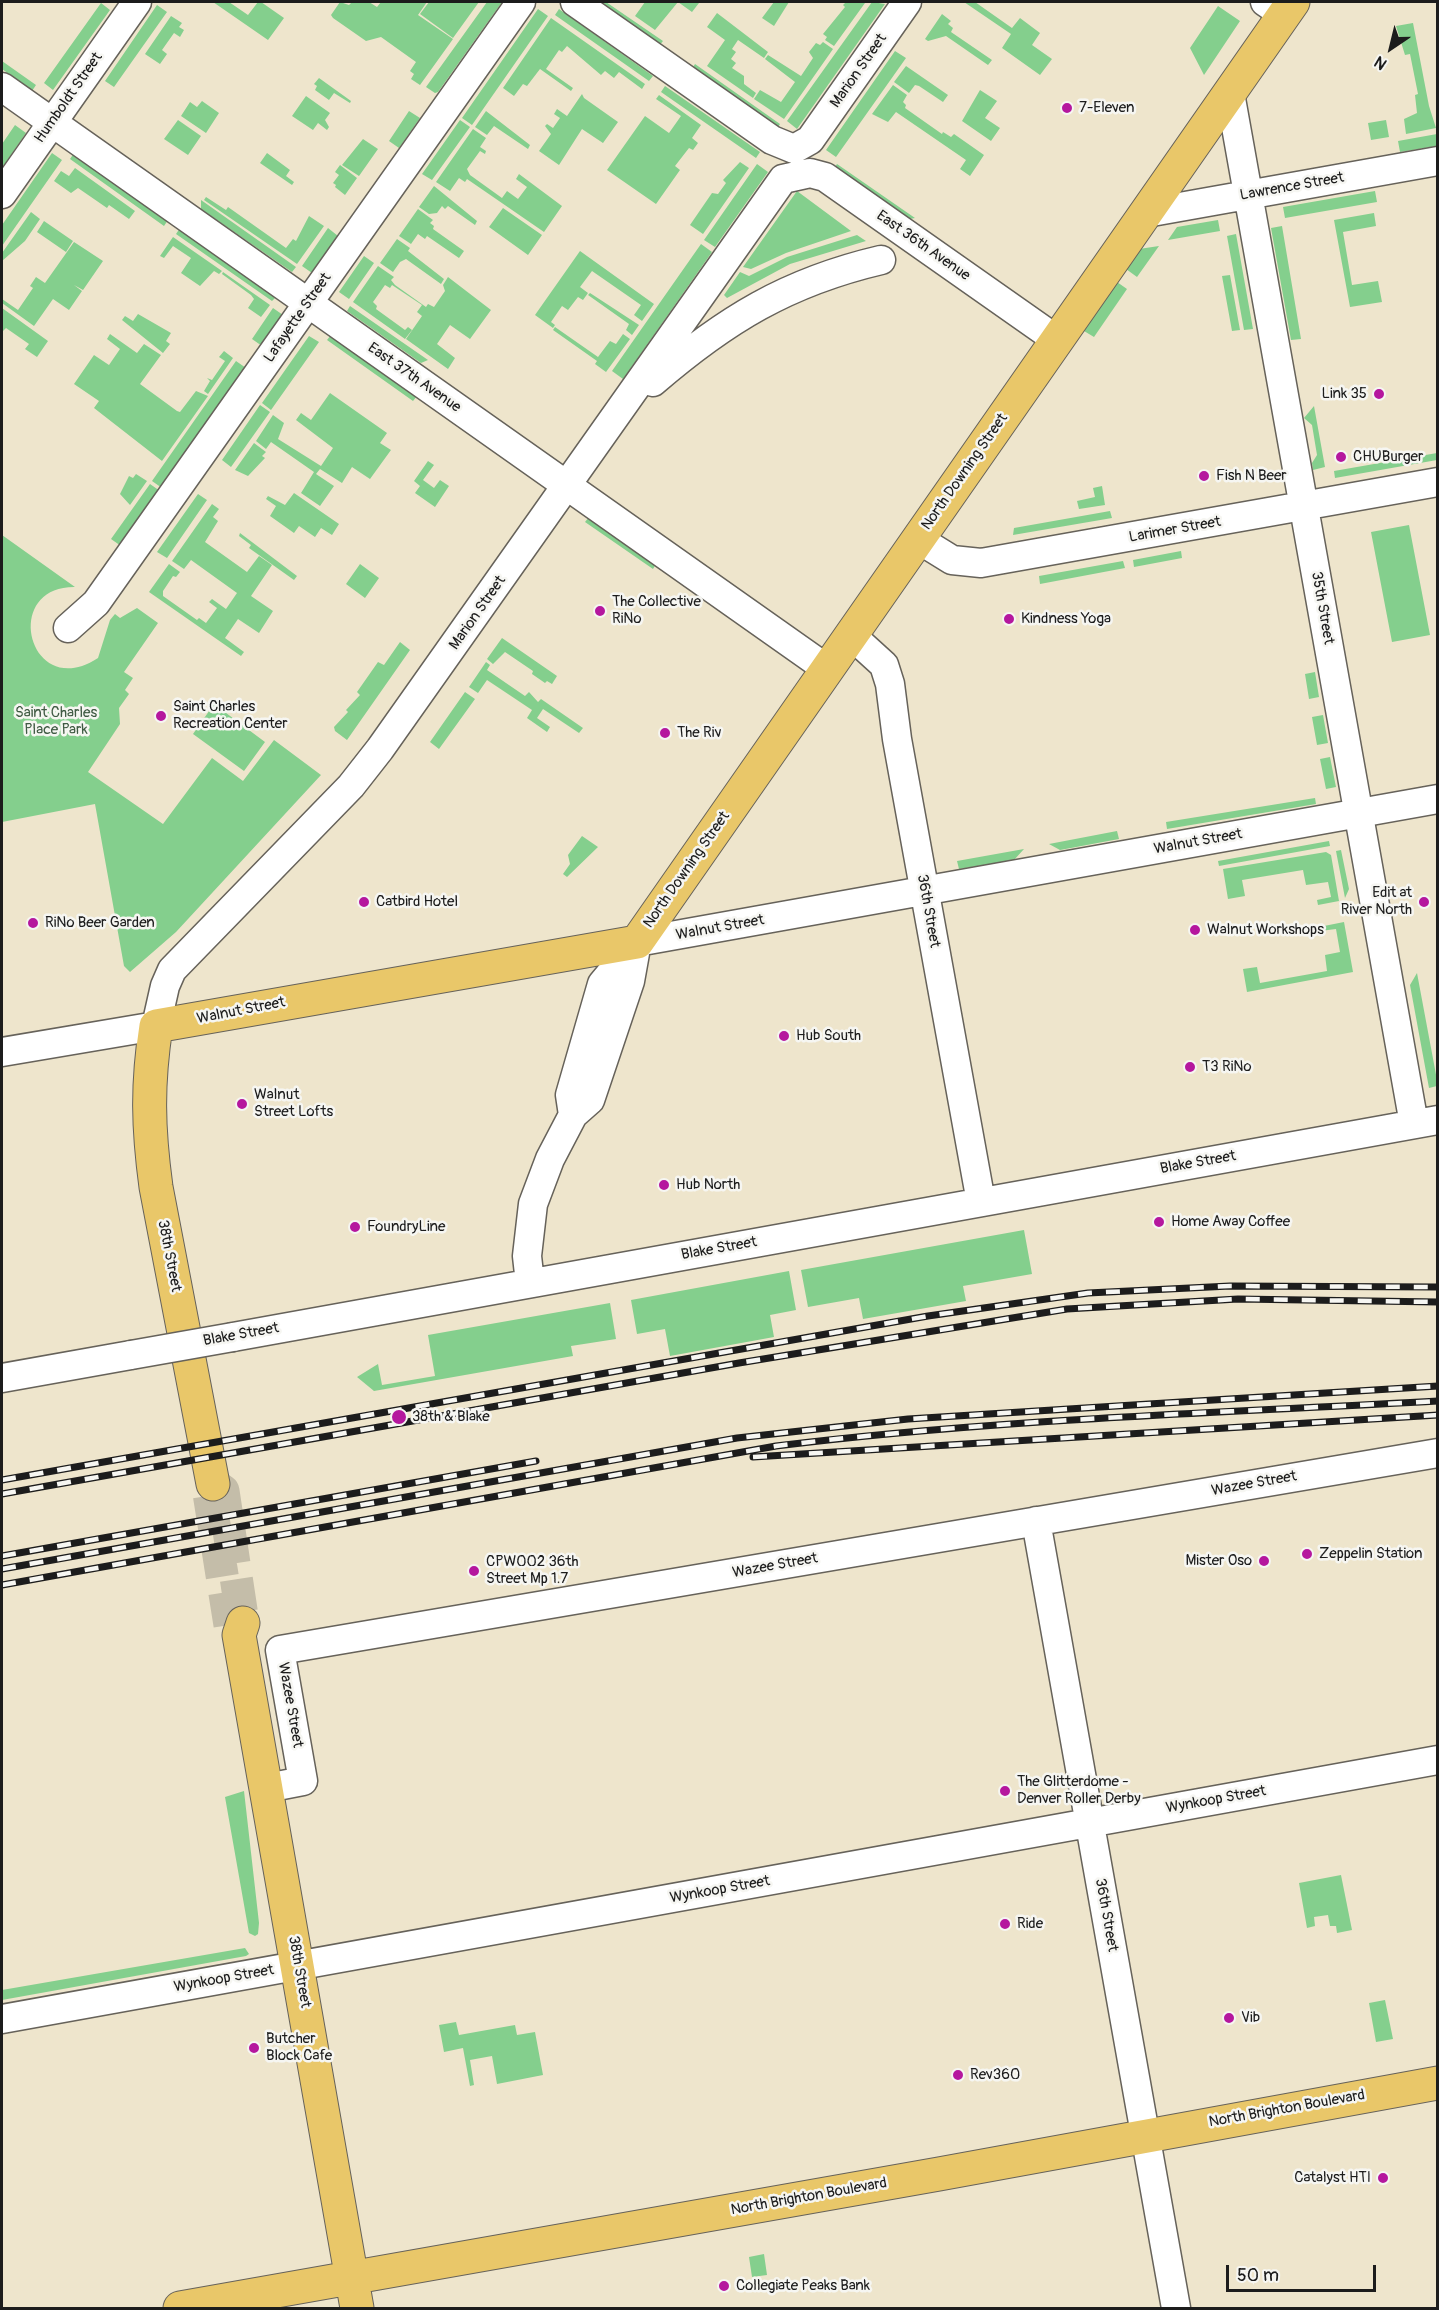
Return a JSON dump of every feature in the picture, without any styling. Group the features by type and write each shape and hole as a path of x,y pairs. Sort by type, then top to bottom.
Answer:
{"main road":[{"name":"North Downing Street","path":"637,942 1230,93 1281,6"},
{"name":"Walnut Street","path":"156,1026 637,942"},
{"name":"38th Street","path":"156,1026 148,1083 153,1164 213,1484"},
{"name":"38th Street","path":"237,1627 355,2294"},
{"name":"North Brighton Boulevard","path":"180,2308 355,2294 1145,2135 1437,2083"}],"street":[{"name":"Humboldt Street","path":"2,194 137,2"},
{"name":"Lafayette Street","path":"68,628 96,603 521,2"},
{"name":"Marion Street","path":"574,2 781,146 794,149 810,140 907,2"},
{"name":"East 37th Avenue","path":"2,87 827,669"},
{"name":"35th Street","path":"1230,93 1359,813 1426,1122"},
{"name":"Lawrence Street","path":"1146,213 1437,161"},
{"name":"East 36th Avenue","path":"783,179 810,173 825,177 1057,340"},
{"name":"Marion Street","path":"156,1026 165,986 172,970 363,771 568,486 783,179"},
{"path":"620,411 700,342 742,314 802,284 851,267 881,260"},
{"name":"Larimer Street","path":"918,539 952,560 981,563 1437,482"},
{"name":"36th Street","path":"851,635 884,665 890,684 897,739 981,1202"},
{"name":"Walnut Street","path":"637,942 1437,799"},
{"name":"North Downing Street","path":"530,1283 527,1256 533,1204 550,1159 573,1116 590,1101 630,981 637,942"},
{"name":"Walnut Street","path":"2,1052 156,1026"},
{"name":"Blake Street","path":"2,1378 1426,1122"},
{"name":"Wazee Street","path":"267,1788 303,1780 280,1650 1437,1453"},
{"name":"36th Street","path":"1036,1521 1176,2308"},
{"name":"Wynkoop Street","path":"2,2019 1437,1760"}],"green space":[{"path":"213,2 229,2 248,15 258,2 261,2 284,18 268,40"},
{"path":"340,2 349,5 352,2 369,2 377,7 381,2 427,2 418,15 453,39 420,85 411,79 414,74 410,71 416,62 381,37 366,41 333,18 331,15"},
{"path":"429,2 479,2 453,38 420,14"},
{"path":"487,2 502,2 438,92 435,93 426,87"},
{"path":"596,2 606,2 663,41 659,46"},
{"path":"645,2 678,2 655,30 635,16"},
{"path":"678,2 697,2 699,3 692,12"},
{"path":"774,2 789,2 774,26 762,18"},
{"path":"846,2 865,3 834,46 825,40 827,37 823,34 845,7 843,5"},
{"path":"872,2 885,4 797,129 787,121"},
{"path":"964,2 975,2 1012,28 1020,18 1040,33 1032,45 1052,59 1040,75 1002,48 1011,34"},
{"path":"101,3 110,10 53,90 44,83"},
{"path":"157,5 167,12 114,87 105,81"},
{"path":"1218,6 1240,21 1204,75 1190,48"},
{"path":"538,9 548,16 472,125 462,118"},
{"path":"559,9 653,76 649,81 555,15"},
{"path":"717,13 768,52 764,58 738,40 732,49 736,52 731,59 736,63 732,68 744,76 744,84 756,93 753,98 707,66 725,40 707,27"},
{"path":"942,14 951,21 948,24 953,28 951,32 992,60 988,65 946,36 928,41 925,39"},
{"path":"171,16 182,23 179,27 184,30 180,37 174,33 162,50 167,54 160,64 145,54"},
{"path":"551,18 645,84 642,89 619,72 614,78 605,71 601,75 567,46 562,52 559,50 546,69 573,88 571,91 540,69 527,86 523,84 514,96 503,88"},
{"path":"1413,23 1429,106 1436,128 1406,134 1404,119 1417,113 1415,95 1418,94 1410,54 1405,55 1396,26"},
{"path":"823,42 833,49 784,119 754,99 760,90 781,102 795,82 765,59 768,55 801,76 813,58 809,52 816,43 820,45"},
{"path":"895,51 906,58 836,157 826,150"},
{"path":"2,61 36,85 32,91 2,69"},
{"path":"695,64 780,124 777,129 692,69"},
{"path":"906,66 948,95 943,102 919,86 915,85 909,93 894,82"},
{"path":"319,78 351,101 350,103 334,93 329,100 315,90 317,86 314,84"},
{"path":"893,85 907,95 903,102 906,105 905,108 942,134 943,132 951,137 954,134 984,155 970,176 960,169 966,160 896,112 888,122 872,114"},
{"path":"665,86 760,152 756,158 661,92"},
{"path":"980,90 997,101 985,118 1000,128 991,141 962,121"},
{"path":"582,94 584,98 618,122 603,143 582,129 559,165 539,151 551,134 545,126 547,124 553,128 560,118 554,114 557,109 567,116"},
{"path":"659,95 701,125 692,138 698,143 693,150 689,148 675,166 680,170 656,204 607,170 645,116 669,133 681,116 656,99"},
{"path":"306,96 330,113 325,120 329,127 327,130 318,123 313,130 292,116"},
{"path":"202,101 219,113 206,133 181,116 190,102 197,107"},
{"path":"409,111 420,118 399,148 389,141"},
{"path":"486,111 530,145 528,149 494,126 487,135 475,127"},
{"path":"178,120 201,136 188,155 164,139"},
{"path":"460,120 470,127 432,180 422,174"},
{"path":"1386,120 1389,137 1371,140 1368,123"},
{"path":"15,125 26,133 2,168 2,144"},
{"path":"473,129 486,138 480,147 486,151 485,154 480,151 467,169 470,175 502,198 507,191 518,199 527,187 516,179 519,174 562,206 544,232 467,179 465,182 459,178 450,191 436,182"},
{"path":"1437,134 1437,146 1400,152 1398,141"},
{"path":"363,139 378,149 359,176 342,165"},
{"path":"52,153 62,160 2,246 2,225"},
{"path":"74,153 168,220 164,226 70,159"},
{"path":"267,153 290,170 286,176 294,182 292,185 260,163"},
{"path":"740,162 749,168 703,234 690,225 712,193 718,194 726,183 723,180"},
{"path":"757,164 768,172 715,247 704,240"},
{"path":"837,164 915,218 905,220 833,170"},
{"path":"340,165 357,178 345,195 333,183 339,175 335,172"},
{"path":"75,168 135,211 129,219 109,205 107,208 78,188 71,193 54,181 61,171 69,176"},
{"path":"434,186 477,221 475,225 448,206 445,209 442,206 437,213 429,214 419,207"},
{"path":"797,191 851,231 786,253 751,269 743,267"},
{"path":"1375,191 1377,202 1285,218 1283,207"},
{"path":"206,197 226,210 228,207 286,248 293,239 296,241 309,216 324,226 297,264 204,200"},
{"path":"201,200 296,267 292,272 201,209"},
{"path":"503,208 542,235 528,255 489,227"},
{"path":"418,209 433,220 430,223 434,226 433,229 464,251 459,258 427,236 425,239 418,234 411,244 399,236"},
{"path":"31,212 40,219 25,241 2,261 2,253"},
{"path":"1374,213 1376,226 1343,232 1352,285 1378,281 1382,302 1350,307 1334,220"},
{"path":"1218,220 1220,231 1168,240 1177,227"},
{"path":"44,221 73,241 66,252 37,232"},
{"path":"1282,226 1301,339 1291,340 1271,228"},
{"path":"180,228 277,296 272,301 176,234"},
{"path":"328,228 338,236 312,273 302,266"},
{"path":"1236,234 1253,329 1244,330 1227,236"},
{"path":"857,235 866,241 790,264 727,298 724,295 740,272 749,276 787,257"},
{"path":"173,237 222,271 219,274 214,271 200,286 181,273 191,258 173,246 164,258 160,256"},
{"path":"397,239 410,248 408,251 444,279 441,284 406,259 400,262 393,272 380,263"},
{"path":"74,242 103,261 83,290 74,285 82,291 69,310 53,299 34,326 2,303 2,299 18,310 33,288 30,286 36,277 45,283"},
{"path":"701,244 712,252 623,379 612,371"},
{"path":"1159,246 1137,277 1126,269 1139,249"},
{"path":"580,251 654,304 642,321 634,315 641,305 592,271 580,287 588,293 583,300 578,297 568,310 562,306 551,322 555,325 553,328 535,315"},
{"path":"364,256 374,263 349,299 339,292"},
{"path":"378,266 394,277 391,280 395,285 426,307 428,304 434,307 445,291 443,285 448,277 491,310 470,339 450,325 437,344 455,358 448,369 406,339 422,316 417,312 422,305 392,285 390,288 385,285 373,302 377,306 376,309 405,330 408,327 412,330 405,339 353,302"},
{"path":"223,272 270,305 261,317 248,308 254,299 251,295 222,274"},
{"path":"1230,275 1240,330 1232,331 1222,276"},
{"path":"1117,282 1127,289 1094,337 1084,331"},
{"path":"590,293 639,325 632,335 626,330 629,324 588,295"},
{"path":"350,306 428,360 421,363 347,311"},
{"path":"2,308 48,341 37,357 25,349 29,344 6,328 2,332"},
{"path":"273,308 283,315 262,346 252,339"},
{"path":"138,314 171,333 166,341 170,344 163,353 122,320 125,316 133,321"},
{"path":"555,327 598,357 610,341 616,344 623,334 630,339 606,372 595,364 597,361 553,330"},
{"path":"110,334 137,353 144,344 161,355 140,384 177,411 180,412 196,391 208,396 162,461 94,408 99,401 74,384 94,355 109,365 120,349 107,339"},
{"path":"331,335 417,396 413,401 327,340"},
{"path":"309,336 319,342 271,410 262,403"},
{"path":"224,351 233,358 208,394 204,391 210,381 207,378 212,380 225,361 219,357"},
{"path":"236,361 246,368 162,488 152,481"},
{"path":"330,393 387,433 380,443 391,450 370,479 352,467 342,483 320,469 316,474 334,486 320,506 301,493 314,472 271,442 266,449 256,441 273,415 284,423 278,439 321,466 333,448 296,420 301,413 311,420"},
{"path":"260,405 270,412 231,467 222,460"},
{"path":"1314,406 1325,467 1313,470 1312,463 1317,455 1312,425 1304,418"},
{"path":"254,443 266,452 262,456 265,458 248,476 235,470"},
{"path":"1437,453 1437,460 1335,478 1334,471"},
{"path":"428,461 434,465 423,480 434,488 440,480 449,486 435,507 415,493 420,486 414,481"},
{"path":"136,474 147,481 130,505 120,494 129,476 133,478"},
{"path":"150,484 160,491 121,546 111,539"},
{"path":"1102,486 1105,505 1079,509 1077,501 1095,497 1093,488"},
{"path":"294,493 339,524 332,535 321,528 315,537 299,526 294,533 270,516 276,506 266,499 268,496 285,505"},
{"path":"198,494 207,500 167,558 157,552"},
{"path":"212,504 219,509 213,517 218,521 205,542 247,572 259,556 272,565 251,596 273,611 259,633 238,619 225,638 244,652 241,656 149,592 169,564 180,572 176,577 173,576 163,591 163,596 197,620 199,618 206,623 217,608 209,602 212,599 226,609 237,593 191,560 184,569 172,561"},
{"path":"1110,511 1112,518 1013,535 1014,528"},
{"path":"589,517 656,564 653,569 585,522"},
{"path":"1409,525 1430,635 1392,642 1371,532"},
{"path":"240,533 297,576 294,580 249,548 251,545 239,536"},
{"name":"Saint Charles Place Park","path":"2,535 75,587 52,592 37,604 31,621 32,639 41,655 55,666 74,668 98,658 110,620 115,614 120,618 137,608 158,623 124,672 133,678 125,690 129,694 119,708 120,724 88,772 163,824 212,758 243,781 274,740 321,775 176,932 130,972 124,966 95,804 2,822"},
{"path":"1181,551 1182,558 1134,567 1133,560"},
{"path":"1123,561 1125,568 1040,584 1039,576"},
{"path":"360,564 379,578 365,598 346,584"},
{"path":"502,638 557,676 552,684 547,681 545,683 532,674 533,671 505,652 493,664 487,659"},
{"path":"400,642 410,650 347,740 335,731 334,727 360,695 357,692 378,662 384,665"},
{"path":"486,662 490,665 487,670 525,696 529,692 538,702 541,699 583,728 579,733 543,709 537,718 550,727 547,732 527,718 532,710 487,680 478,693 469,687"},
{"path":"1315,672 1319,697 1309,699 1305,674"},
{"path":"465,692 475,699 439,749 430,742"},
{"path":"214,704 265,742 244,771 193,734"},
{"path":"1323,715 1328,743 1317,745 1312,717"},
{"path":"1330,757 1336,787 1326,789 1320,759"},
{"path":"1315,798 1316,804 1167,829 1166,822"},
{"path":"1117,831 1119,839 1060,850 1049,844"},
{"path":"582,836 598,847 567,877 563,874 570,864 568,855"},
{"path":"1329,841 1330,846 1219,866 1218,861"},
{"path":"1024,849 1014,860 959,869 957,861"},
{"path":"1341,850 1349,889 1345,898 1336,851"},
{"path":"1326,852 1331,855 1339,901 1318,905 1317,900 1331,897 1328,882 1306,885 1303,870 1242,880 1245,896 1228,899 1223,869"},
{"path":"1344,922 1353,972 1247,992 1243,969 1257,967 1260,983 1327,971 1325,955 1340,952 1336,929 1320,931 1319,927"},
{"path":"1417,973 1437,1080 1437,1086 1429,1088 1410,985"},
{"path":"1024,1230 1032,1274 963,1286 966,1301 863,1319 859,1298 808,1307 801,1270"},
{"path":"789,1271 796,1310 770,1315 774,1337 670,1356 665,1329 637,1334 631,1300"},
{"path":"610,1303 616,1339 571,1346 573,1356 374,1391 357,1377 378,1364 382,1385 435,1376 428,1335"},
{"path":"244,1791 259,1923 258,1934 255,1936 249,1933 225,1797"},
{"path":"1341,1875 1352,1930 1337,1933 1336,1926 1330,1926 1328,1915 1314,1917 1315,1926 1307,1928 1299,1883"},
{"path":"245,1948 249,1954 246,1956 2,2000 2,1990"},
{"path":"1385,2000 1393,2039 1376,2042 1369,2003"},
{"path":"456,2022 459,2035 515,2025 517,2035 535,2032 543,2075 497,2084 492,2056 470,2060 474,2085 470,2086 463,2048 444,2052 439,2025"},
{"path":"764,2254 767,2275 752,2277 749,2257"}],"tunnel":[{"path":"230,1625 209,1493 213,1484 223,1491 243,1623"}],"railway":[{"path":"2,1480 928,1316 1088,1293 1230,1286 1438,1287"},
{"path":"2,1494 739,1363 1067,1309 1238,1299 1438,1302"},
{"path":"2,1569 737,1438 908,1419 1438,1386"},
{"path":"2,1585 776,1446 1023,1423 1438,1401"},
{"path":"753,1457 1438,1415"},
{"path":"2,1556 536,1461"}],"place":[{"name":"7-Eleven","path":"1067,108"},
{"name":"Link 35","path":"1379,394"},
{"name":"CHUBurger","path":"1341,457"},
{"name":"Fish N Beer","path":"1204,476"},
{"name":"The Collective RiNo","path":"600,611"},
{"name":"Kindness Yoga","path":"1009,619"},
{"name":"Saint Charles Recreation Center","path":"161,716"},
{"name":"The Riv","path":"665,733"},
{"name":"Catbird Hotel","path":"364,902"},
{"name":"Edit at River North","path":"1424,902"},
{"name":"RiNo Beer Garden","path":"33,923"},
{"name":"Walnut Workshops","path":"1195,930"},
{"name":"Hub South","path":"784,1036"},
{"name":"T3 RiNo","path":"1190,1067"},
{"name":"Walnut Street Lofts","path":"242,1104"},
{"name":"Hub North","path":"664,1185"},
{"name":"Home Away Coffee","path":"1159,1222"},
{"name":"FoundryLine","path":"355,1227"},
{"name":"38th & Blake","path":"399,1417"},
{"name":"Zeppelin Station","path":"1307,1554"},
{"name":"Mister Oso","path":"1264,1561"},
{"name":"CPW002 36th Street Mp 1.7","path":"474,1571"},
{"name":"The Glitterdome - Denver Roller Derby","path":"1005,1791"},
{"name":"Ride","path":"1005,1924"},
{"name":"Vib","path":"1229,2018"},
{"name":"Butcher Block Cafe","path":"254,2048"},
{"name":"Rev360","path":"958,2075"},
{"name":"Catalyst HTI","path":"1383,2178"},
{"name":"Collegiate Peaks Bank","path":"724,2286"}]}
